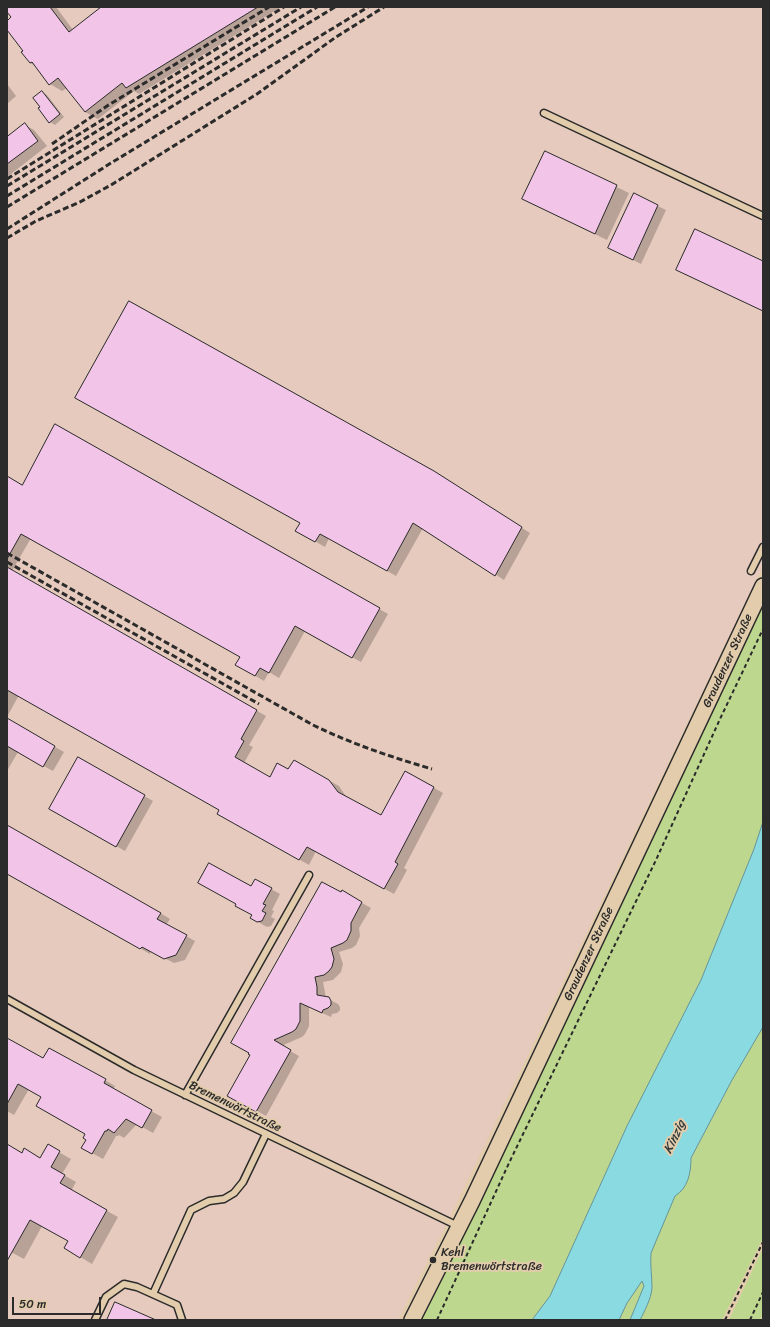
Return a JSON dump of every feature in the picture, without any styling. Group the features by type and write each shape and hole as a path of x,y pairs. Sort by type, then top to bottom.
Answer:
{"street":[{"name":"Graudenzer Straße","path":"412,1320 475,1194 763,586"}],"lane":[{"path":"544,113 763,216"},
{"path":"751,571 763,547"},
{"path":"185,1095 309,875"},
{"name":"Bremenwörtstraße","path":"7,999 134,1070 458,1226"},
{"path":"153,1294 191,1210 209,1201 224,1199 234,1193 243,1182 266,1134"},
{"path":"95,1320 106,1296 124,1284 137,1287 177,1305 182,1320"}],"path":[{"path":"437,1320 509,1163 656,860 763,629"},
{"path":"725,1320 763,1242"},
{"path":"750,1320 763,1292"}],"shaded area":[{"path":"7,7 763,7 763,566 449,1219 398,1320 7,1320"}],"green space":[{"path":"763,599 763,822 754,849 701,980 627,1126 550,1296 532,1320 419,1320"},
{"path":"763,1027 763,1238 722,1320 640,1320 648,1304 652,1288 651,1253 675,1195 686,1184 691,1169 691,1159 732,1080"},
{"path":"763,1248 763,1314 760,1320 729,1320"},
{"path":"642,1281 644,1286 630,1320 619,1320 627,1303"}],"water":[{"name":"Kinzig","path":"763,822 763,1027 732,1080 691,1158 688,1180 683,1189 675,1196 651,1253 652,1288 646,1308 640,1320 630,1320 644,1286 642,1281 627,1303 619,1320 532,1320 550,1296 627,1126 701,980 754,849"}],"building":[{"path":"7,7 50,7 69,32 101,7 258,7 126,88 122,83 85,112 58,78 49,85 32,62 30,63 21,52 23,51 7,30 7,21 11,17 7,12"},
{"path":"42,91 60,114 49,123 33,98"},
{"path":"25,123 38,141 7,164 7,137"},
{"path":"545,151 617,185 595,234 522,199"},
{"path":"634,193 658,205 633,260 608,248"},
{"path":"695,229 763,261 763,311 676,270"},
{"path":"129,301 434,471 522,527 495,576 413,523 387,571 320,534 315,542 295,531 300,523 75,398"},
{"path":"55,424 380,608 352,658 295,626 269,673 260,668 255,676 235,665 240,657 21,534 7,559 7,476 22,485"},
{"path":"7,567 257,710 241,739 244,741 235,757 270,777 277,763 288,769 294,760 329,780 338,792 381,815 405,771 434,787 395,862 398,864 384,889 307,847 299,860 217,814 219,810 7,690"},
{"path":"7,718 55,746 43,767 7,746"},
{"path":"78,757 145,795 116,847 49,809"},
{"path":"7,825 161,913 157,919 187,935 176,955 164,959 142,947 140,949 7,874"},
{"path":"209,863 251,886 255,879 272,888 263,904 266,905 262,911 266,913 262,921 257,922 250,918 252,915 235,906 236,904 198,883"},
{"path":"322,882 341,892 342,890 362,902 351,923 351,931 347,940 331,948 334,959 332,967 324,975 315,977 317,995 329,997 331,1005 323,1010 322,1013 300,1003 300,1021 296,1029 274,1040 291,1050 256,1112 227,1096 250,1055 231,1043"},
{"path":"7,1038 43,1058 49,1048 106,1079 104,1083 152,1110 142,1128 126,1119 114,1133 108,1129 105,1131 92,1154 81,1148 86,1140 83,1138 85,1134 36,1106 41,1097 18,1084 7,1104"},
{"path":"7,1144 22,1153 24,1148 40,1158 48,1144 60,1151 51,1167 65,1175 60,1183 107,1210 80,1258 64,1248 68,1241 30,1220 7,1261"},
{"path":"115,1302 156,1320 107,1320"}],"railway":[{"path":"52,144 107,106 269,7"},
{"path":"7,179 284,7"},
{"path":"7,186 301,7"},
{"path":"7,196 317,7"},
{"path":"7,207 335,7"},
{"path":"7,229 111,163 368,7"},
{"path":"7,238 36,221 80,202 111,185 257,94 336,37 384,7"},
{"path":"7,553 313,725 372,750 432,769"},
{"path":"7,562 259,704"}],"place":[{"name":"Kehl Bremenwörtstraße","path":"433,1260"}]}
